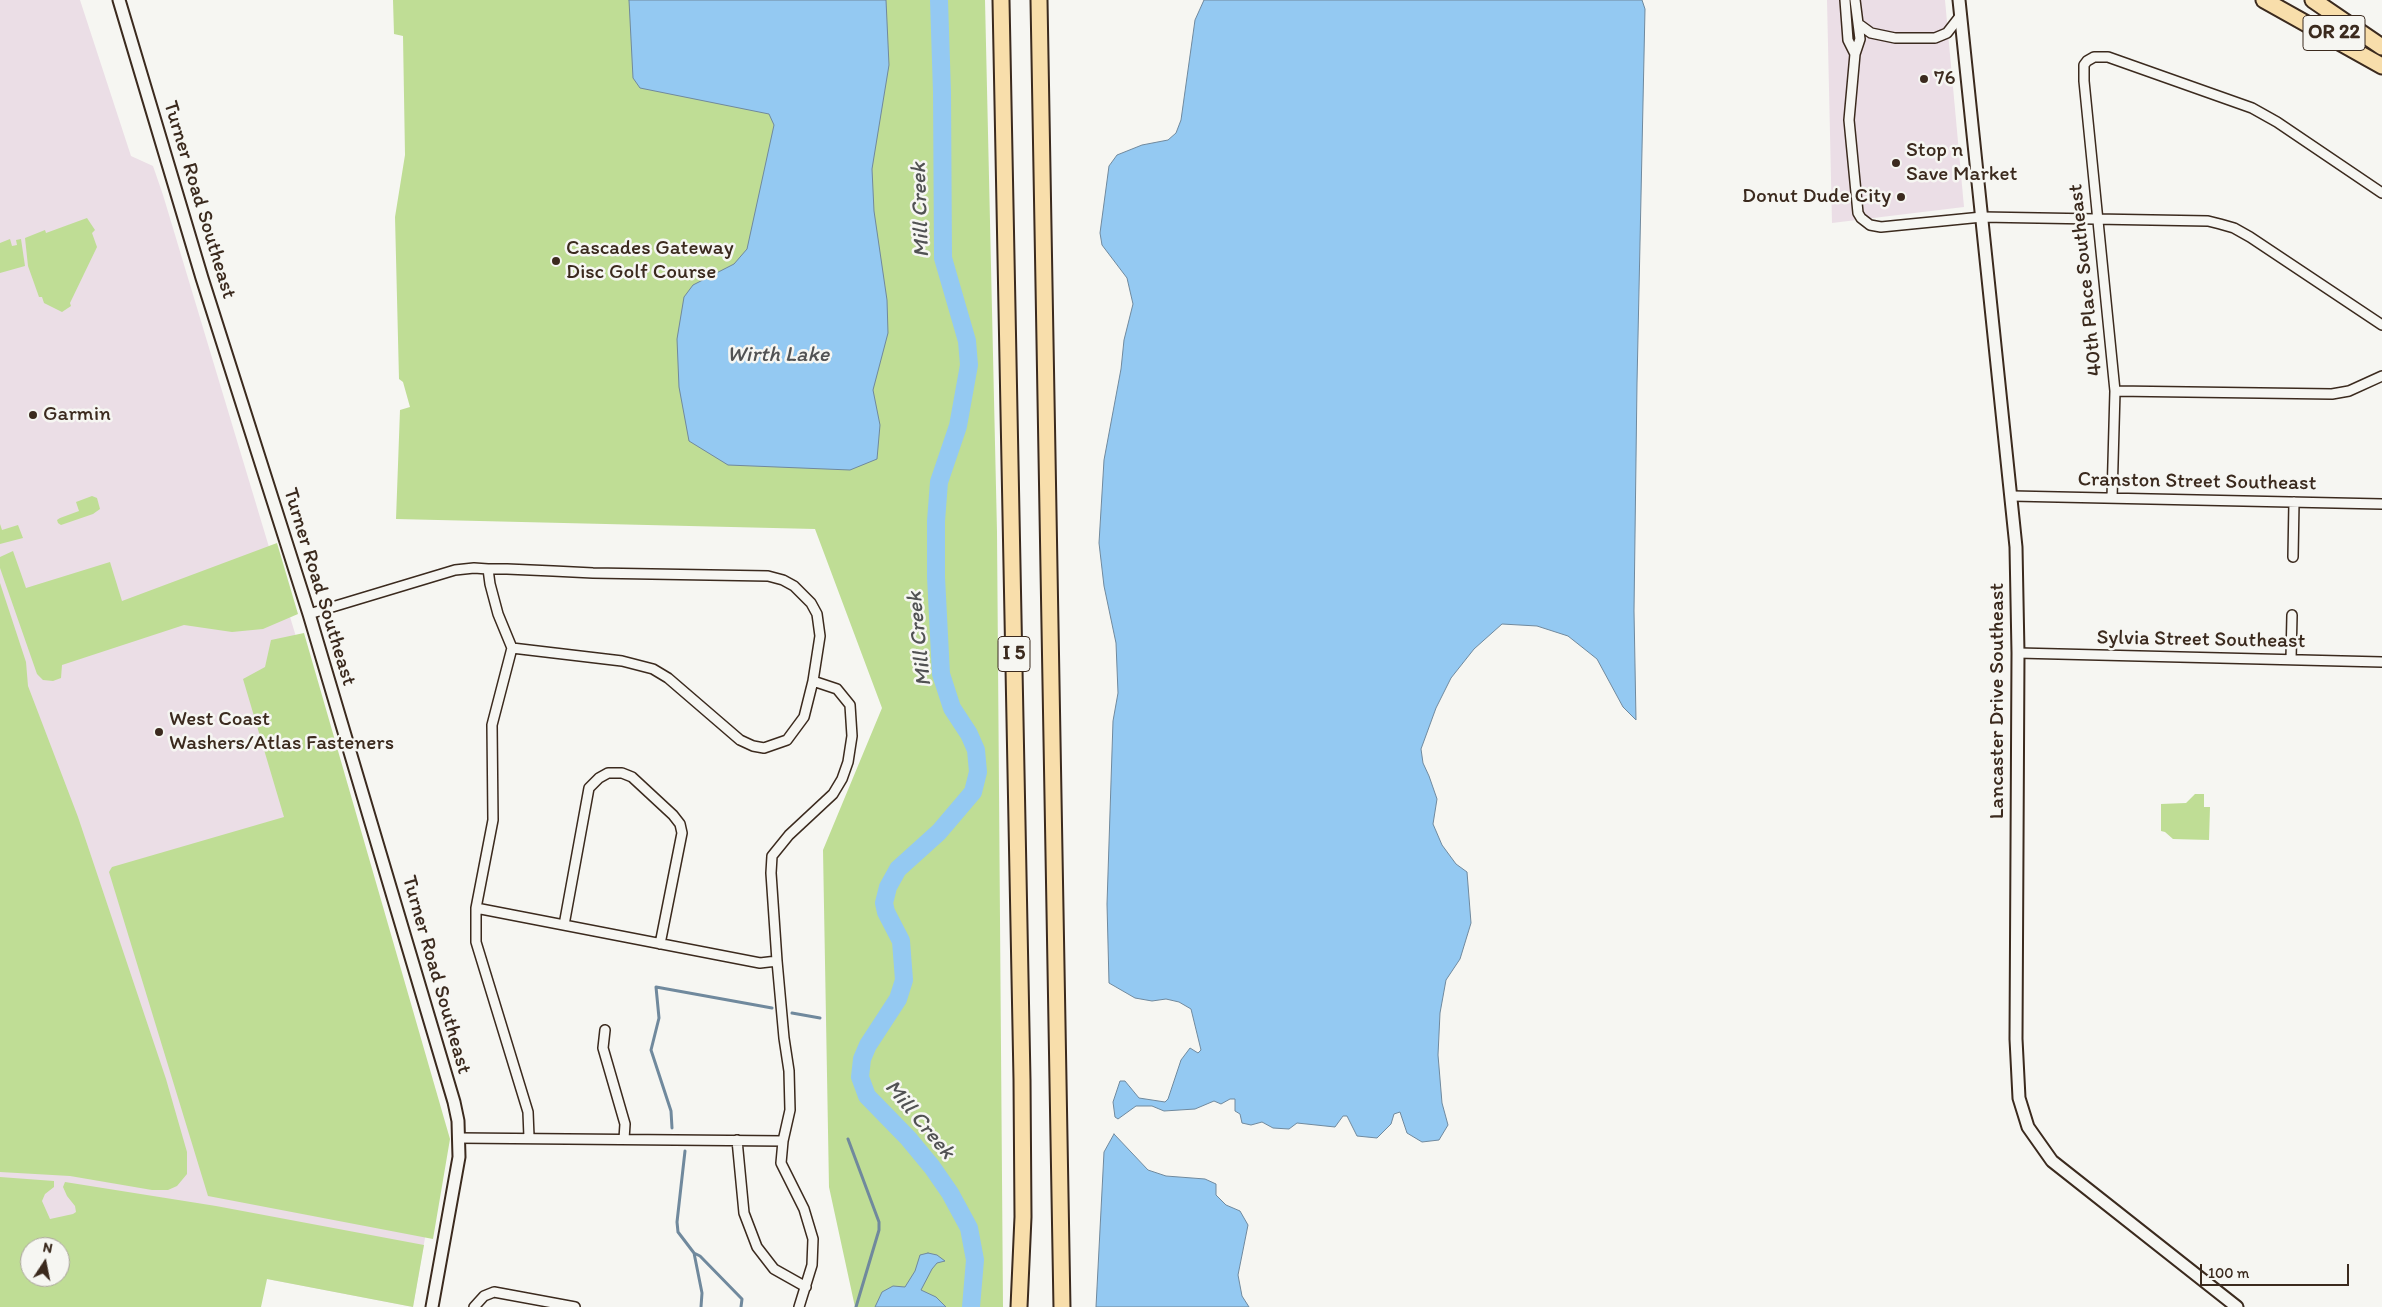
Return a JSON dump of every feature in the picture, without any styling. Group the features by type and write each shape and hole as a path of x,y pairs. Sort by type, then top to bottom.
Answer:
{"highway":[{"name":"I 5","path":"1001,0 1022,1079 1023,1218 1019,1307"},
{"name":"I 5","path":"1039,0 1062,1307"},
{"path":"2264,0 2382,66"},
{"name":"OR 22","path":"2286,0 2382,66"},
{"name":"OR 22","path":"2317,2 2382,47"}],"main road":[{"name":"Turner Road Southeast","path":"119,0 202,278 309,614 446,1071 458,1121 459,1138 455,1185 432,1307"},
{"name":"Lancaster Drive Southeast","path":"1959,0 2016,547 2018,653 2016,1069 2019,1098 2024,1117 2034,1139 2052,1161 2237,1307"}],"street":[{"path":"1845,0 1848,40 1855,54"},
{"path":"1855,0 1860,25 1860,38 1855,54 1848,120 1860,218 1870,225 1880,227 1982,218 2208,222 2234,228 2382,325"},
{"path":"1860,25 1871,33 1895,38 1935,38 1947,33 1961,15"},
{"name":"40th Place Southeast","path":"2112,498 2115,391 2084,80 2084,65 2087,60 2094,57 2108,57 2252,108 2277,122 2382,193"},
{"path":"2115,391 2332,394 2349,391 2382,376"},
{"name":"Cranston Street Southeast","path":"2012,496 2382,504"},
{"path":"2293,557 2294,502"},
{"path":"309,614 436,574 455,570 488,569 593,573 754,575 783,580 802,593 812,603 817,614 820,636 813,681 804,717 798,729 788,740 764,748 753,746 740,740 668,678 654,669 622,661 512,648"},
{"path":"488,569 498,614 512,648 492,725 493,820 476,908 476,942 528,1112 529,1137"},
{"path":"2291,659 2292,615"},
{"name":"Sylvia Street Southeast","path":"2018,653 2382,662"},
{"path":"799,1307 812,1265 813,1239 804,1209 781,1163 783,1141 790,1110 789,1071 777,962 771,873 772,856 789,835 832,794 842,779 848,762 852,736 850,705 844,695 828,685 813,681"},
{"path":"564,925 589,788 599,778 608,773 622,773 632,777 673,815 680,824 682,833 660,944"},
{"path":"476,908 760,963 777,962"},
{"path":"605,1030 603,1048 625,1124 624,1139"},
{"path":"459,1138 529,1137 783,1141"},
{"path":"737,1140 744,1213 757,1247 774,1269 806,1287"},
{"path":"474,1307 484,1296 494,1292 575,1307"}],"shaded area":[{"path":"0,0 80,0 131,156 153,166 297,640 439,1157 413,1307 267,1279 0,1307"},
{"path":"1827,0 1945,0 1964,207 1832,223"}],"green space":[{"path":"393,0 985,0 997,532 1003,1307 855,1307 829,1187 823,850 882,708 815,529 396,519 400,410 410,407 403,382 399,379 395,217 405,155 403,36 394,34"},
{"path":"87,218 95,230 92,233 97,247 70,303 71,306 62,312 44,303 42,297 39,297 28,266 25,238 45,230 46,233"},
{"path":"10,239 12,246 17,245 16,240 21,239 25,266 0,273 0,243"},
{"path":"92,496 97,498 100,509 93,514 61,525 58,523 57,520 60,518 79,511 76,502"},
{"path":"0,524 2,530 18,525 23,538 0,544"},
{"path":"277,543 298,614 263,629 232,632 184,625 62,665 61,678 53,681 43,680 37,674 0,568 0,557 13,551 26,588 110,562 122,601"},
{"path":"0,583 26,662 28,686 78,817 166,1079 187,1152 187,1174 177,1186 168,1190 152,1190 70,1176 0,1172"},
{"path":"304,633 450,1139 433,1239 208,1196 109,872 112,867 284,817 243,679 265,667 271,640"},
{"path":"2195,794 2204,794 2204,807 2210,807 2209,840 2173,839 2161,831 2161,804 2186,803"},
{"path":"0,1177 54,1181 54,1187 45,1194 42,1201 50,1219 76,1212 75,1206 63,1187 65,1182 216,1206 424,1245 413,1307 267,1279 261,1307 0,1307"}],"water":[{"name":"Wirth Lake","path":"629,0 886,0 889,65 872,169 874,211 887,300 888,333 873,390 880,425 877,459 850,470 728,465 689,441 679,387 677,339 684,297 693,285 734,264 747,249 774,125 769,114 640,88 633,78"},
{"path":"1204,0 1642,0 1645,9 1634,611 1636,720 1623,707 1597,659 1568,636 1537,626 1502,624 1474,649 1451,678 1436,708 1421,749 1423,763 1437,799 1433,824 1442,845 1456,864 1467,872 1471,923 1460,959 1446,980 1440,1013 1438,1055 1442,1103 1448,1125 1439,1140 1422,1142 1407,1133 1400,1112 1394,1114 1391,1124 1377,1138 1357,1136 1347,1116 1343,1116 1335,1127 1297,1123 1289,1129 1273,1128 1262,1122 1251,1125 1242,1123 1240,1114 1235,1111 1235,1099 1230,1099 1221,1104 1214,1101 1195,1109 1164,1111 1152,1106 1136,1106 1118,1119 1115,1117 1113,1102 1120,1081 1125,1081 1139,1098 1165,1102 1168,1099 1181,1060 1190,1048 1198,1053 1201,1050 1191,1009 1179,1002 1166,999 1152,1001 1135,998 1109,983 1107,904 1113,721 1118,693 1116,643 1104,586 1099,543 1104,460 1121,369 1124,340 1133,304 1127,278 1102,245 1100,233 1109,166 1117,155 1142,145 1168,140 1176,133 1181,120 1195,20"},
{"path":"1114,1134 1148,1170 1166,1176 1205,1179 1216,1184 1216,1195 1226,1205 1240,1211 1248,1225 1238,1275 1242,1296 1249,1307 1096,1307 1104,1152"},
{"path":"928,1253 937,1255 945,1261 937,1263 932,1269 921,1290 936,1297 946,1307 875,1307 882,1292 893,1286 905,1287 915,1271 920,1255"}],"waterway":[{"name":"Mill Creek","path":"939,0 942,92 943,258 967,341 969,365 958,426 939,482 936,521 936,577 941,674 952,708 969,734 976,750 978,772 973,792 939,832 898,869 888,887 884,903 886,912 901,941 904,980 898,999 868,1045 862,1059 860,1077 867,1096 908,1138 932,1167 950,1193 969,1228 975,1260 971,1307"},
{"path":"672,1128 671,1111 651,1050 659,1018 656,987 772,1008"},
{"path":"792,1013 820,1018"},
{"path":"848,1139 879,1222 879,1230 856,1307"},
{"path":"685,1151 677,1222 678,1232 694,1253 702,1293 701,1307"},
{"path":"694,1253 700,1256 742,1299 741,1307"}],"place":[{"name":"76","path":"1924,79"},
{"name":"Stop n Save Market","path":"1896,163"},
{"name":"Donut Dude City","path":"1901,197"},
{"name":"Cascades Gateway Disc Golf Course","path":"556,261"},
{"name":"Garmin","path":"33,415"},
{"name":"West Coast Washers/Atlas Fasteners","path":"159,732"}]}
